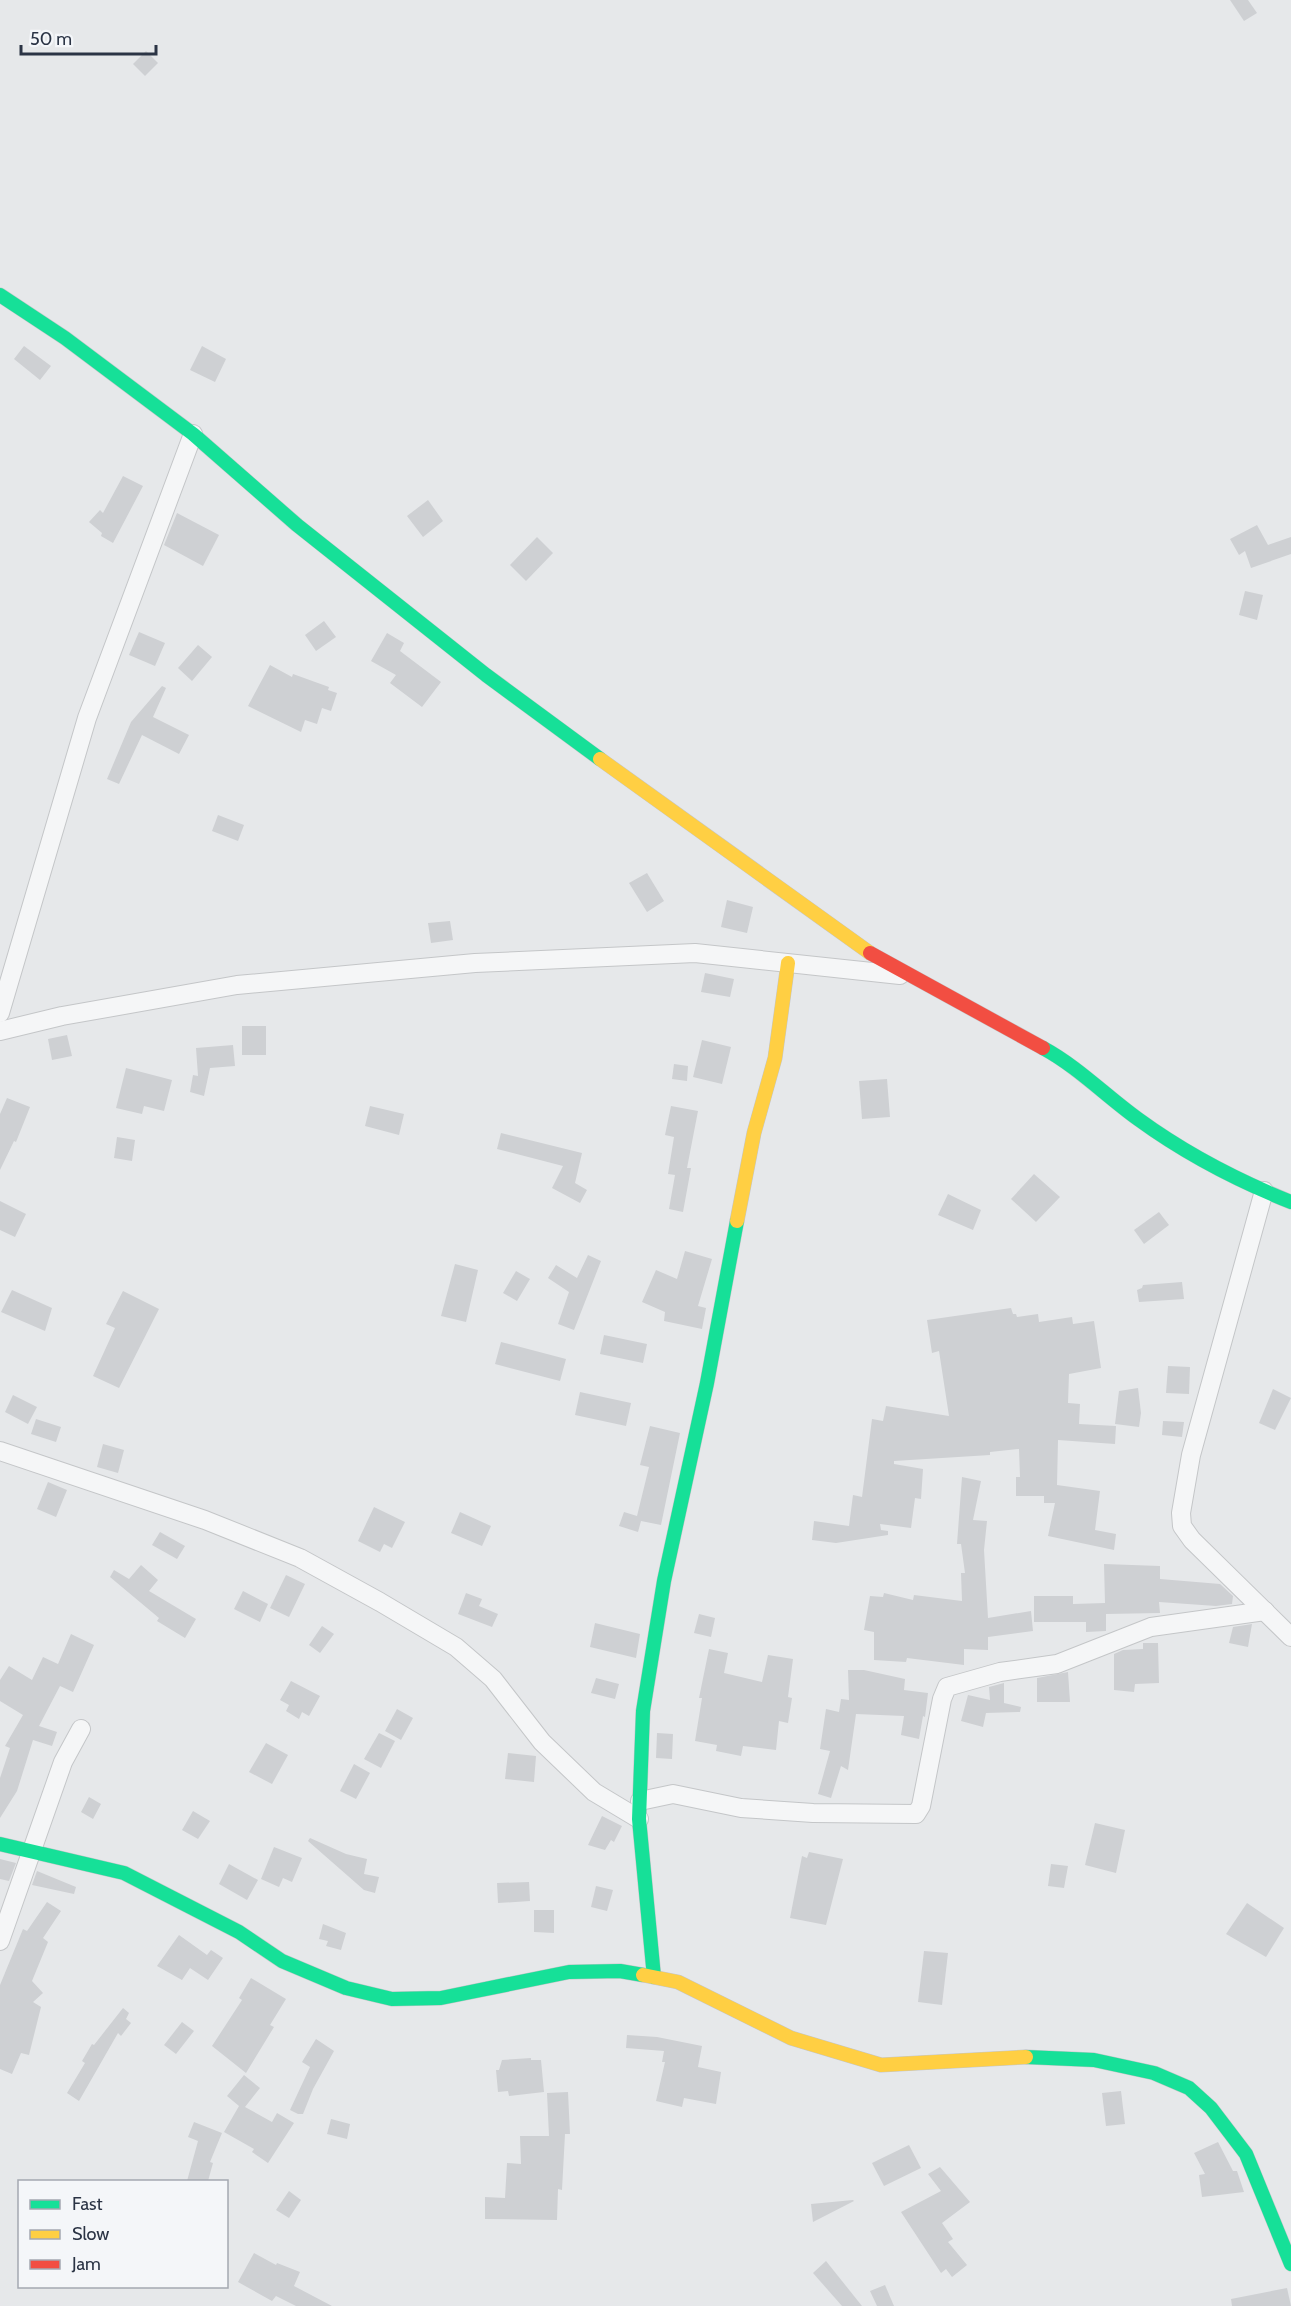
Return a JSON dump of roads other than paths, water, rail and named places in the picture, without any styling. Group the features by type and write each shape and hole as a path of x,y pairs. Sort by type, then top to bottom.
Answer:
{"street":[{"path":"0,295 65,338 194,434 297,525 486,675 858,947 1058,1056 1138,1119 1191,1156 1291,1202"},
{"path":"0,1013 87,718 194,434"},
{"path":"0,1031 62,1016 237,985 475,963 695,953 909,976"},
{"path":"654,1977 639,1810 643,1711 664,1581 707,1383 754,1133 775,1058 788,963"},
{"path":"1264,1191 1191,1455 1181,1513 1182,1526 1192,1540 1291,1637"},
{"path":"0,1452 205,1520 300,1558 380,1602 456,1647 492,1679 542,1742 594,1792 639,1810 674,1794 741,1808 813,1814 916,1814 923,1795 942,1699 947,1687 1000,1672 1058,1664 1151,1627 1265,1611"},
{"path":"0,1941 63,1762 81,1729"},
{"path":"0,1844 124,1873 239,1932 282,1961 346,1988 392,1999 441,1998 569,1972 620,1971 678,1982 791,2038 881,2065 1026,2057 1095,2060 1162,2077 1189,2088 1211,2108 1246,2154 1291,2264"}]}
